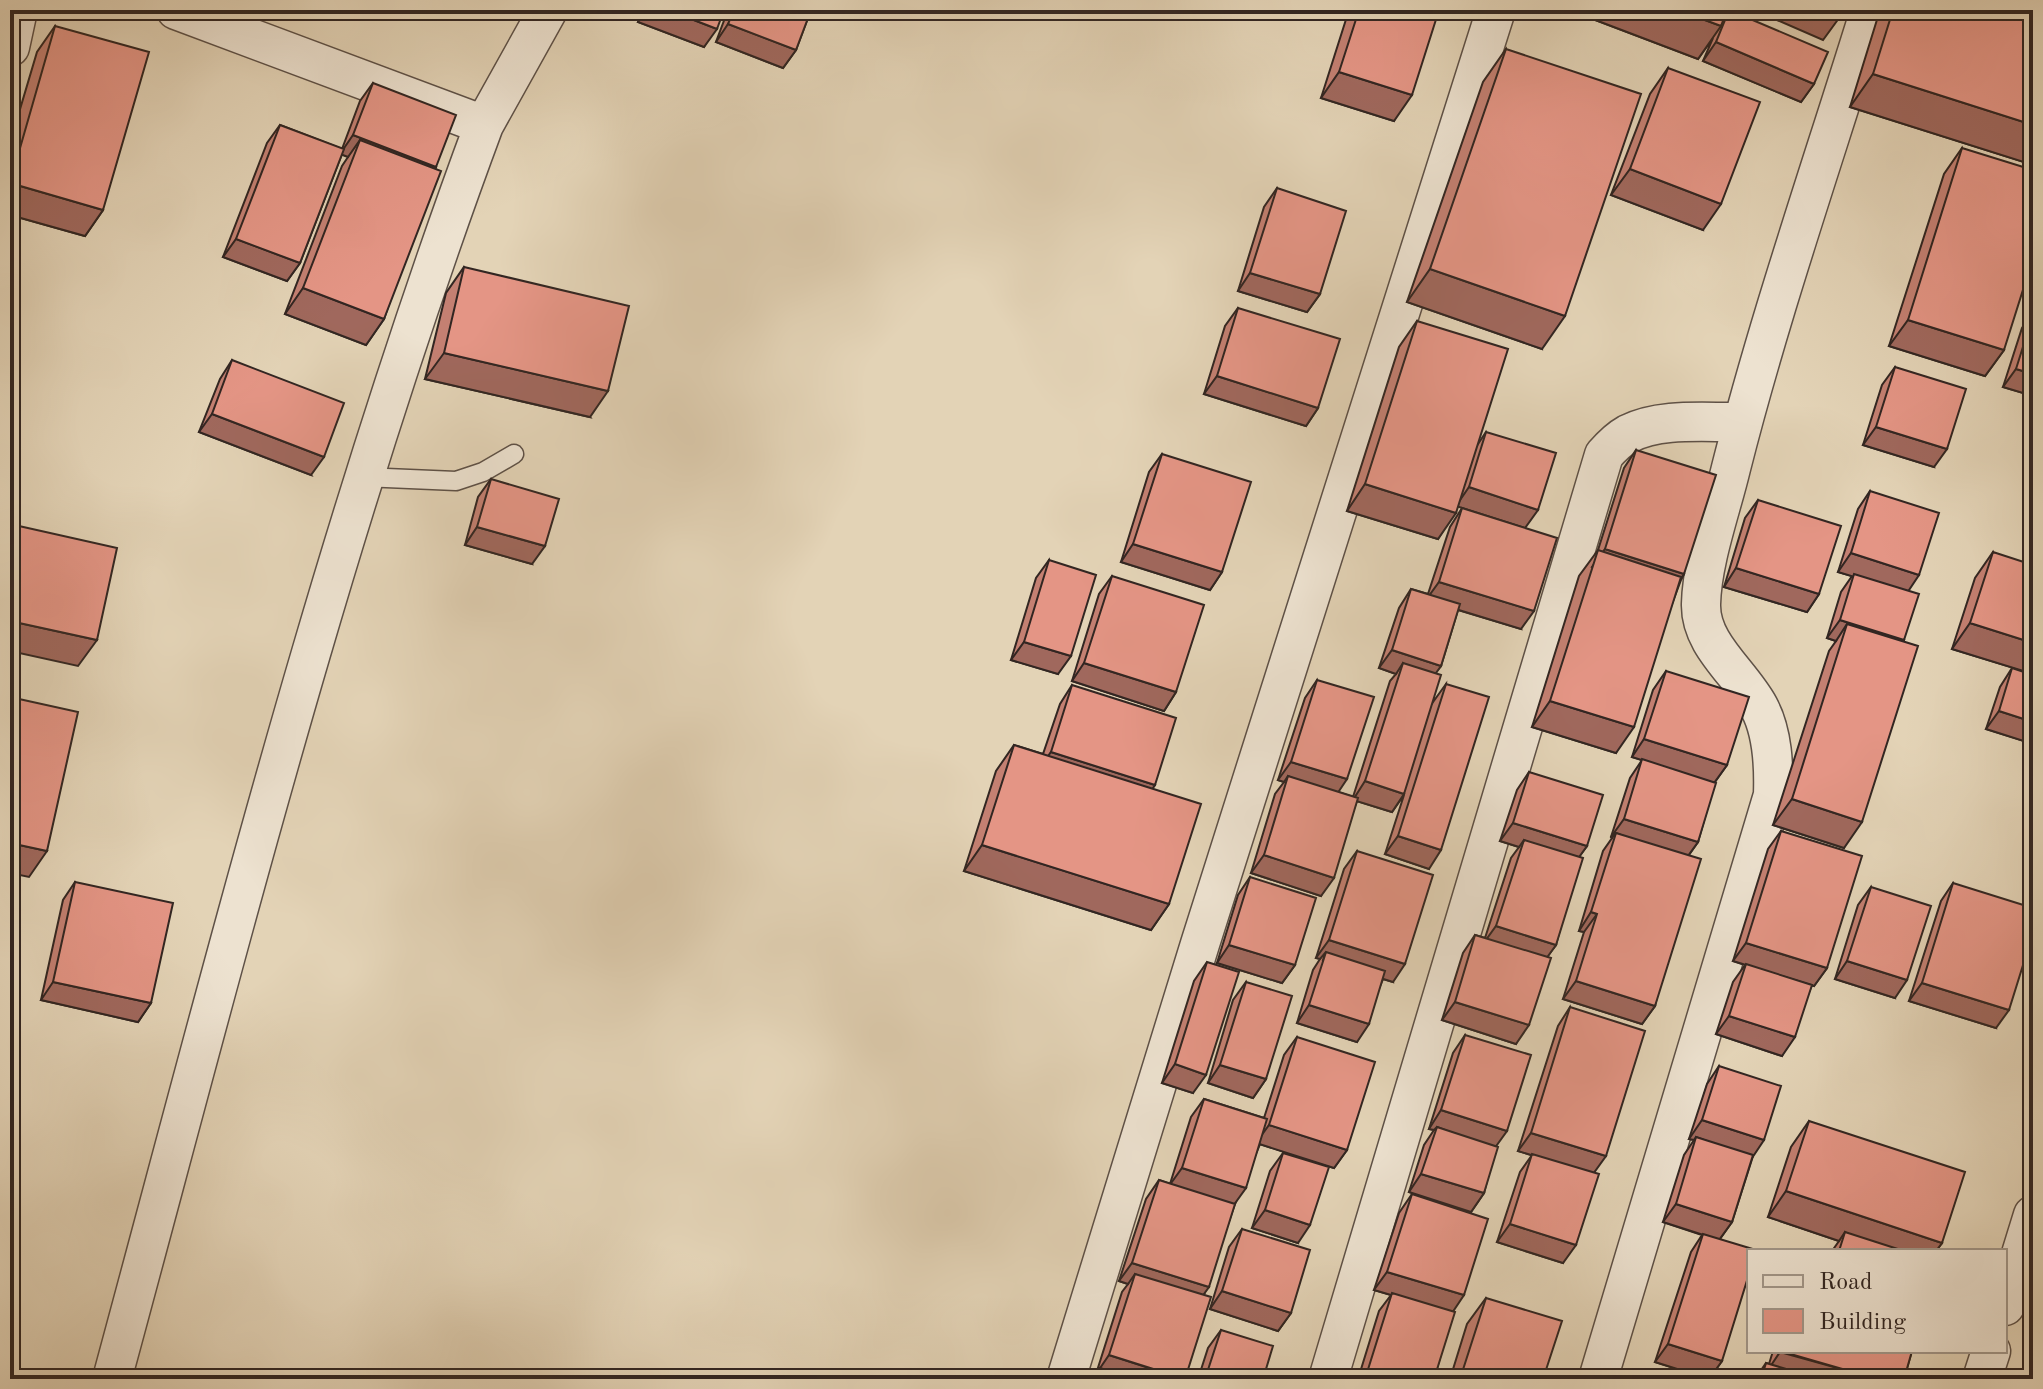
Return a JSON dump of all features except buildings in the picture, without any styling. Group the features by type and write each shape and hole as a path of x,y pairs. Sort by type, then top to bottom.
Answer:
{"street":[{"path":"10,47 18,10"},
{"path":"176,10 484,125"},
{"path":"112,1379 276,773 363,477 430,270 484,125 548,10"},
{"path":"1066,1379 1200,944 1496,10"},
{"path":"1598,1379 1773,795 1770,737 1760,709 1743,681 1713,645 1702,624 1704,577 1743,422 1870,10"},
{"path":"1328,1379 1604,455 1627,434 1647,427 1743,422"},
{"path":"2007,1300 2033,1215"},
{"path":"1982,1379 1990,1353"}],"lane":[{"path":"363,477 456,481 483,472 514,454"}]}
